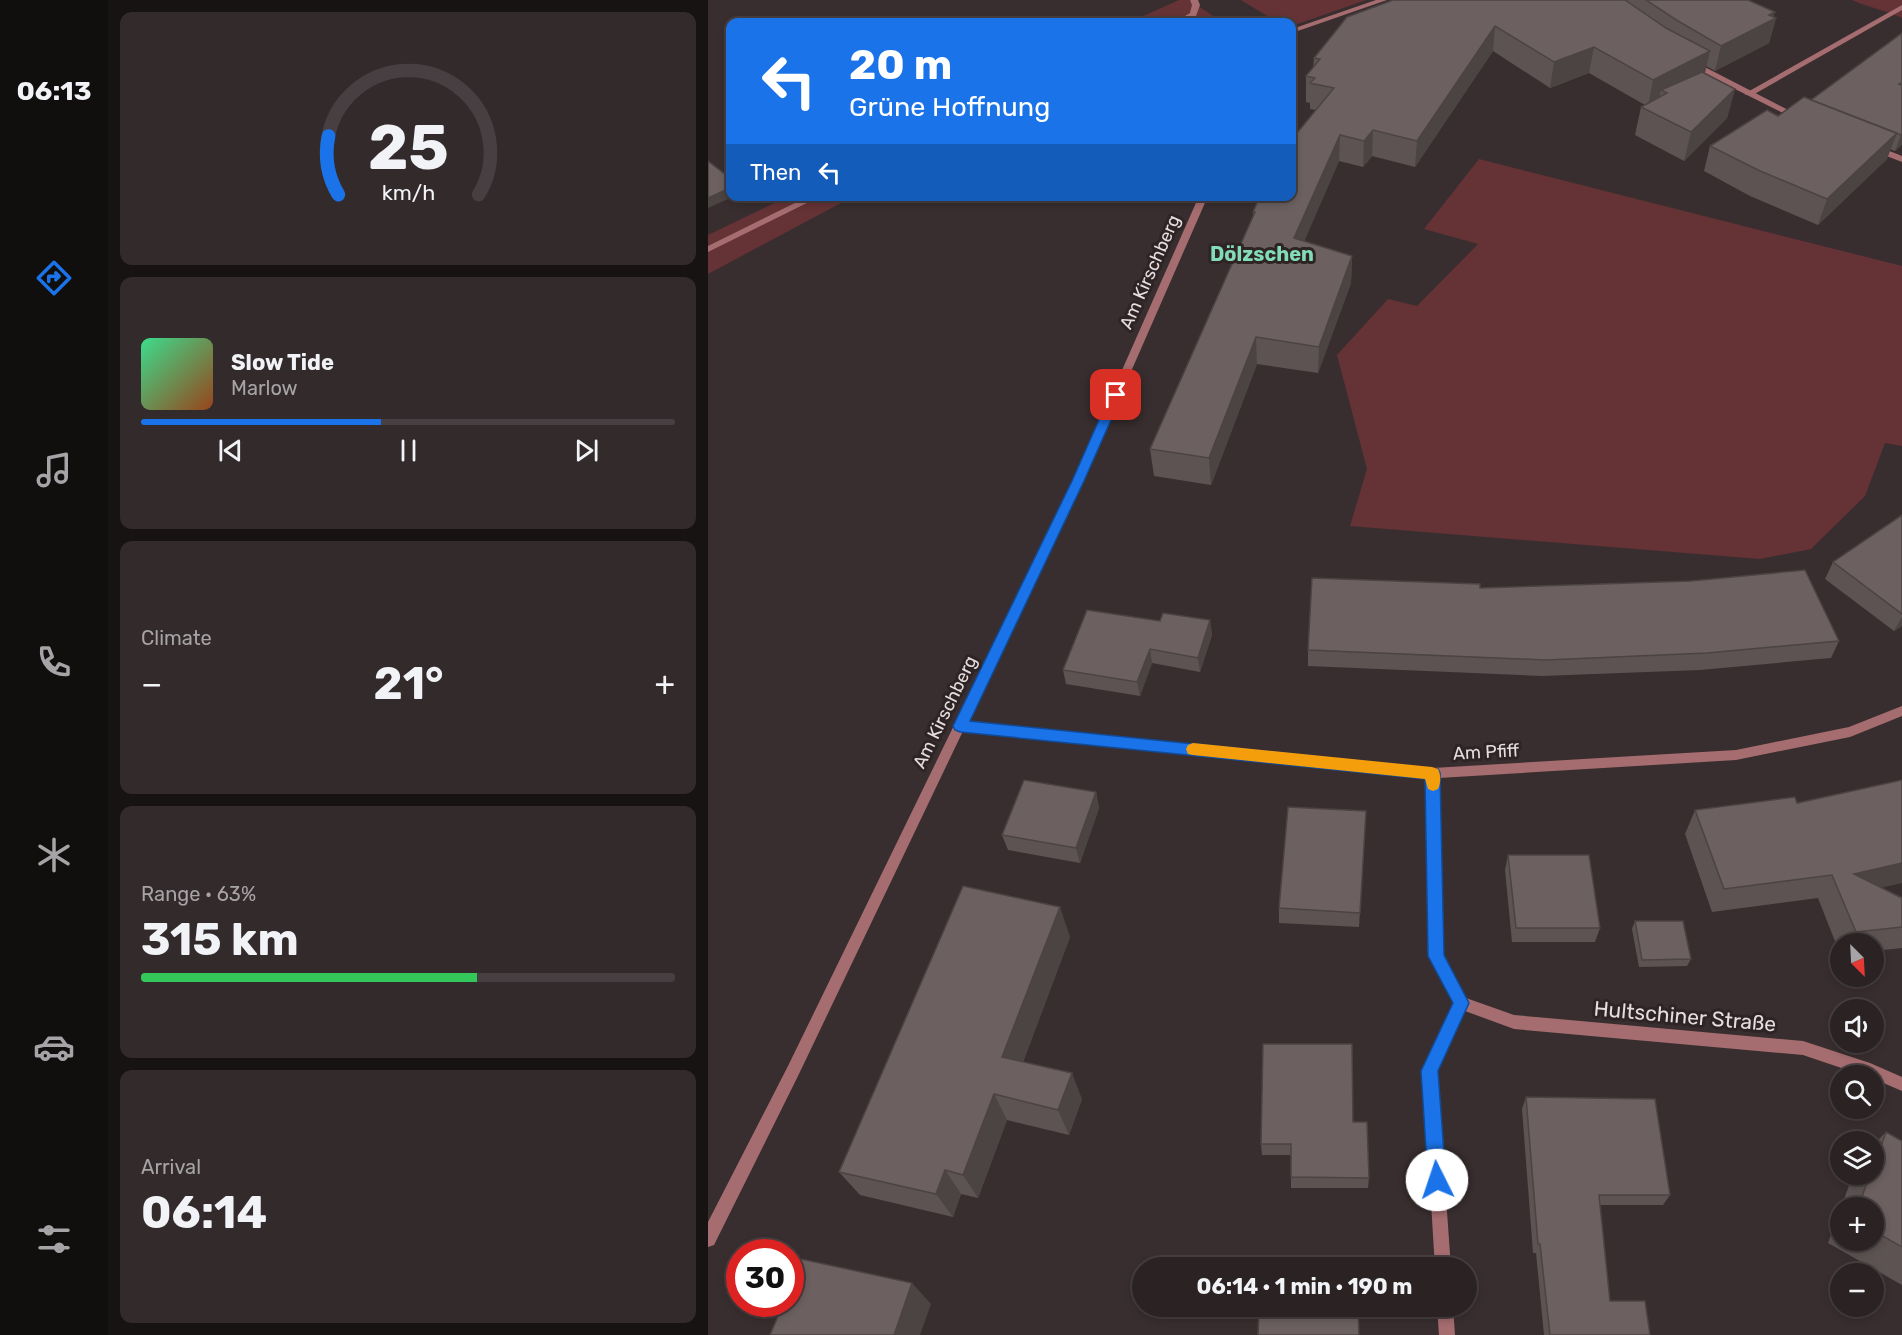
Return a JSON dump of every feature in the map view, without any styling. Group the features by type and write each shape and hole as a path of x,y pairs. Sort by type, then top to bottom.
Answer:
{"street":[{"path":"1186,18 1193,14 1196,5 1194,0"},
{"path":"1296,30 1383,0"},
{"path":"1748,94 1902,7"},
{"path":"1686,61 1748,94 1813,124"},
{"path":"1863,144 1902,159"},
{"path":"708,249 808,201"},
{"name":"Am Kirschberg","path":"708,1239 793,1071 1078,481 1202,201"},
{"name":"Am Pfiff","path":"960,726 1432,773 1736,755 1850,732 1902,711"},
{"path":"1432,773 1436,956 1461,1003 1430,1071 1442,1257"},
{"name":"Hultschiner Straße","path":"1461,1003 1514,1022 1803,1048 1870,1070 1902,1084"},
{"path":"1446,1317 1447,1335"}],"shaded area":[{"path":"1179,0 1189,0 1216,18 1139,18"},
{"path":"1241,0 1366,0 1296,25 1296,18 1270,18"},
{"path":"1852,0 1902,0 1902,18 1890,13"},
{"path":"1479,159 1902,266 1902,446 1885,443 1865,496 1811,549 1760,559 1350,526 1367,469 1337,355 1388,299 1417,306 1478,244 1424,229"},
{"path":"779,201 845,201 708,274 708,235"}],"building":[{"path":"1393,0 1625,0 1666,28 1710,51 1653,80 1594,47 1554,62 1495,26 1417,141 1373,130 1364,141 1340,135 1294,238 1352,256 1319,347 1256,337 1209,458 1150,449 1255,212 1253,212 1258,201 1296,201 1296,134 1334,88 1310,83 1315,78 1306,76 1320,59 1314,58 1347,17"},
{"path":"1646,0 1748,0 1775,12 1769,15 1776,18 1721,46"},
{"path":"1902,33 1902,82 1899,84 1902,85 1901,135 1811,100"},
{"path":"1702,72 1735,89 1691,132 1641,107 1667,93 1661,90"},
{"path":"1804,97 1897,133 1827,199 1758,170 1710,146 1767,110 1778,116"},
{"path":"708,161 726,175 726,190 708,198"},
{"path":"1902,515 1902,614 1833,562"},
{"path":"1805,570 1839,641 1707,653 1546,660 1308,650 1312,578 1480,584 1480,588 1691,581"},
{"path":"1087,610 1160,621 1163,613 1210,620 1198,658 1150,649 1137,682 1063,670"},
{"path":"1024,780 1096,792 1076,848 1002,835"},
{"path":"1902,780 1902,863 1854,874 1902,898 1902,927 1856,932 1832,875 1724,889 1695,810 1795,797 1797,803"},
{"path":"1288,807 1366,811 1360,913 1279,908"},
{"path":"1508,855 1589,855 1600,928 1516,928"},
{"path":"963,886 1060,907 1002,1057 1072,1073 1058,1110 994,1094 963,1175 945,1170 936,1194 839,1172"},
{"path":"1635,921 1683,921 1691,959 1642,960"},
{"path":"1263,1044 1352,1044 1353,1122 1367,1122 1369,1178 1291,1177 1291,1144 1261,1144"},
{"path":"1526,1097 1655,1099 1670,1195 1599,1195 1610,1301 1645,1301 1650,1335 1550,1335 1540,1244 1538,1244"},
{"path":"1886,1132 1902,1141 1902,1247 1884,1237 1884,1197 1862,1197 1866,1185 1884,1185"},
{"path":"804,1260 912,1283 894,1335 770,1335 778,1317 804,1317"},
{"path":"1259,1317 1358,1317 1359,1335 1258,1335"}],"slow traffic":[{"path":"1193,749 1432,773 1433,785"}],"district":[{"name":"Dölzschen","path":"1262,254"}],"route":[{"path":"1116,395 1078,481 960,726 1432,773 1436,956 1461,1003 1430,1071 1437,1180"}]}
